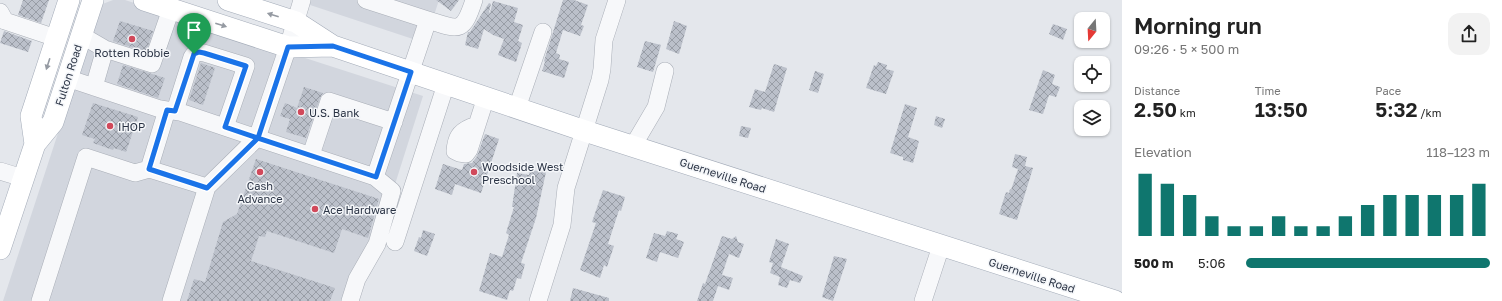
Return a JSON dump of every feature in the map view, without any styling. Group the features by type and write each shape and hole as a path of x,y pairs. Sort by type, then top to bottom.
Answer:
{"main road":[{"name":"Fulton Road","path":"35,144 32,116 68,0"},
{"name":"Fulton Road","path":"0,249 35,144 53,122 93,0"},
{"name":"Guerneville Road","path":"144,0 288,47 333,46"},
{"name":"Guerneville Road","path":"228,0 296,22 333,46 633,146 1115,301"}],"street":[{"path":"0,8 2,0"},
{"path":"171,301 207,188 258,138 302,0"},
{"path":"366,0 446,26 460,26 465,23 474,0"},
{"path":"538,301 562,225 566,188 585,130 602,69 604,40 617,0"},
{"path":"81,35 105,49 152,64 171,9"},
{"path":"0,12 5,21 56,38"},
{"path":"376,177 428,20"},
{"path":"517,108 543,32"},
{"path":"94,87 105,49"},
{"path":"149,169 194,54 199,52 246,66 225,127"},
{"path":"633,146 656,107 664,71"},
{"path":"67,78 160,109 225,127 376,177 392,192 376,244 357,279 350,301"},
{"path":"395,242 446,84"},
{"path":"476,128 486,97"},
{"path":"311,155 329,101 394,122"},
{"path":"40,301 86,157 135,173 149,169 207,188"},
{"path":"0,171 23,178"},
{"path":"923,301 941,246"}],"shaded area":[{"path":"113,0 125,0 423,96 358,301 3,301 100,5"},
{"path":"295,0 439,0 425,43"}],"building":[{"path":"23,0 49,0 41,23 18,15"},
{"path":"436,0 459,0 451,11"},
{"path":"563,0 574,0 588,5 581,25 584,26 580,36 563,30 556,53 560,55 559,59 569,62 564,78 542,71"},
{"path":"493,1 518,8 514,22 523,25 518,41 522,43 516,62 498,55 504,39 493,35 484,29 478,49 465,45 468,32 470,32 489,3 491,4 490,13"},
{"name":"Rotten Robbie","path":"120,21 153,31 146,52 113,41"},
{"path":"674,21 687,26 679,54 666,49"},
{"path":"1053,24 1067,29 1063,40 1049,34"},
{"path":"4,31 32,41 28,52 0,43"},
{"path":"645,41 661,45 653,72 637,67"},
{"path":"878,62 887,65 886,69 894,71 886,94 866,88 874,65 876,66"},
{"path":"201,63 215,68 203,105 189,100"},
{"path":"774,64 787,68 774,112 762,108 761,110 749,107 755,89 765,92"},
{"path":"123,65 165,78 158,98 117,84"},
{"path":"1043,70 1055,75 1052,84 1060,87 1056,97 1049,95 1043,114 1029,110"},
{"path":"815,71 824,74 818,93 809,90"},
{"name":"U.S. Bank","path":"304,87 323,93 306,138 286,132 290,119 280,116 285,103 297,108"},
{"name":"IHOP","path":"93,103 138,117 126,152 114,148 113,150 93,143 95,139 82,135"},
{"path":"905,104 917,108 908,137 919,141 913,163 903,160 903,157 890,153"},
{"path":"936,116 945,119 942,128 934,125"},
{"path":"741,126 751,128 748,138 739,136"},
{"path":"485,134 499,139 481,193 455,184 452,195 435,189 443,164 462,170 464,164 472,163 477,156"},
{"path":"1015,154 1027,157 1025,166 1033,168 1017,220 999,214 1006,192 1009,193 1010,189 1011,190 1018,169 1012,167"},
{"path":"256,159 379,199 368,238 342,229 334,253 267,231 265,237 259,236 251,261 335,288 330,301 187,301 194,279 205,282 223,222 237,214"},
{"path":"530,170 546,172 536,218 521,263 525,264 521,279 517,278 513,291 510,290 507,300 479,291 490,253 502,257 509,235 506,233 514,207 512,207 517,173 529,175"},
{"path":"603,190 625,197 621,211 619,210 608,244 614,246 607,267 604,265 600,278 580,270 596,223 592,222"},
{"path":"423,230 435,234 427,256 414,251 419,237 421,238"},
{"path":"667,231 678,234 676,239 684,242 678,258 660,252 657,262 646,258 654,233 665,236"},
{"path":"722,236 732,239 736,236 738,242 744,244 739,258 729,254 722,275 733,278 729,290 718,286 713,301 697,301 703,283 705,284"},
{"path":"776,239 789,244 781,267 803,276 800,283 790,280 787,288 778,285 780,277 770,273 773,263 769,262"},
{"path":"834,256 847,259 833,301 822,297"},
{"path":"573,288 609,298 609,301 570,301"}],"place":[{"name":"Rotten Robbie","path":"132,39"},
{"name":"U.S. Bank","path":"301,112"},
{"name":"IHOP","path":"110,126"},
{"name":"Cash Advance","path":"260,172"},
{"name":"Woodside West Preschool","path":"474,172"},
{"name":"Ace Hardware","path":"315,209"}],"route":[{"path":"194,54 175,111 167,110 149,169 207,188 258,138 288,47 333,46 411,72 376,177 311,155 258,138 225,127 246,66 204,53 199,52 194,54"}]}
